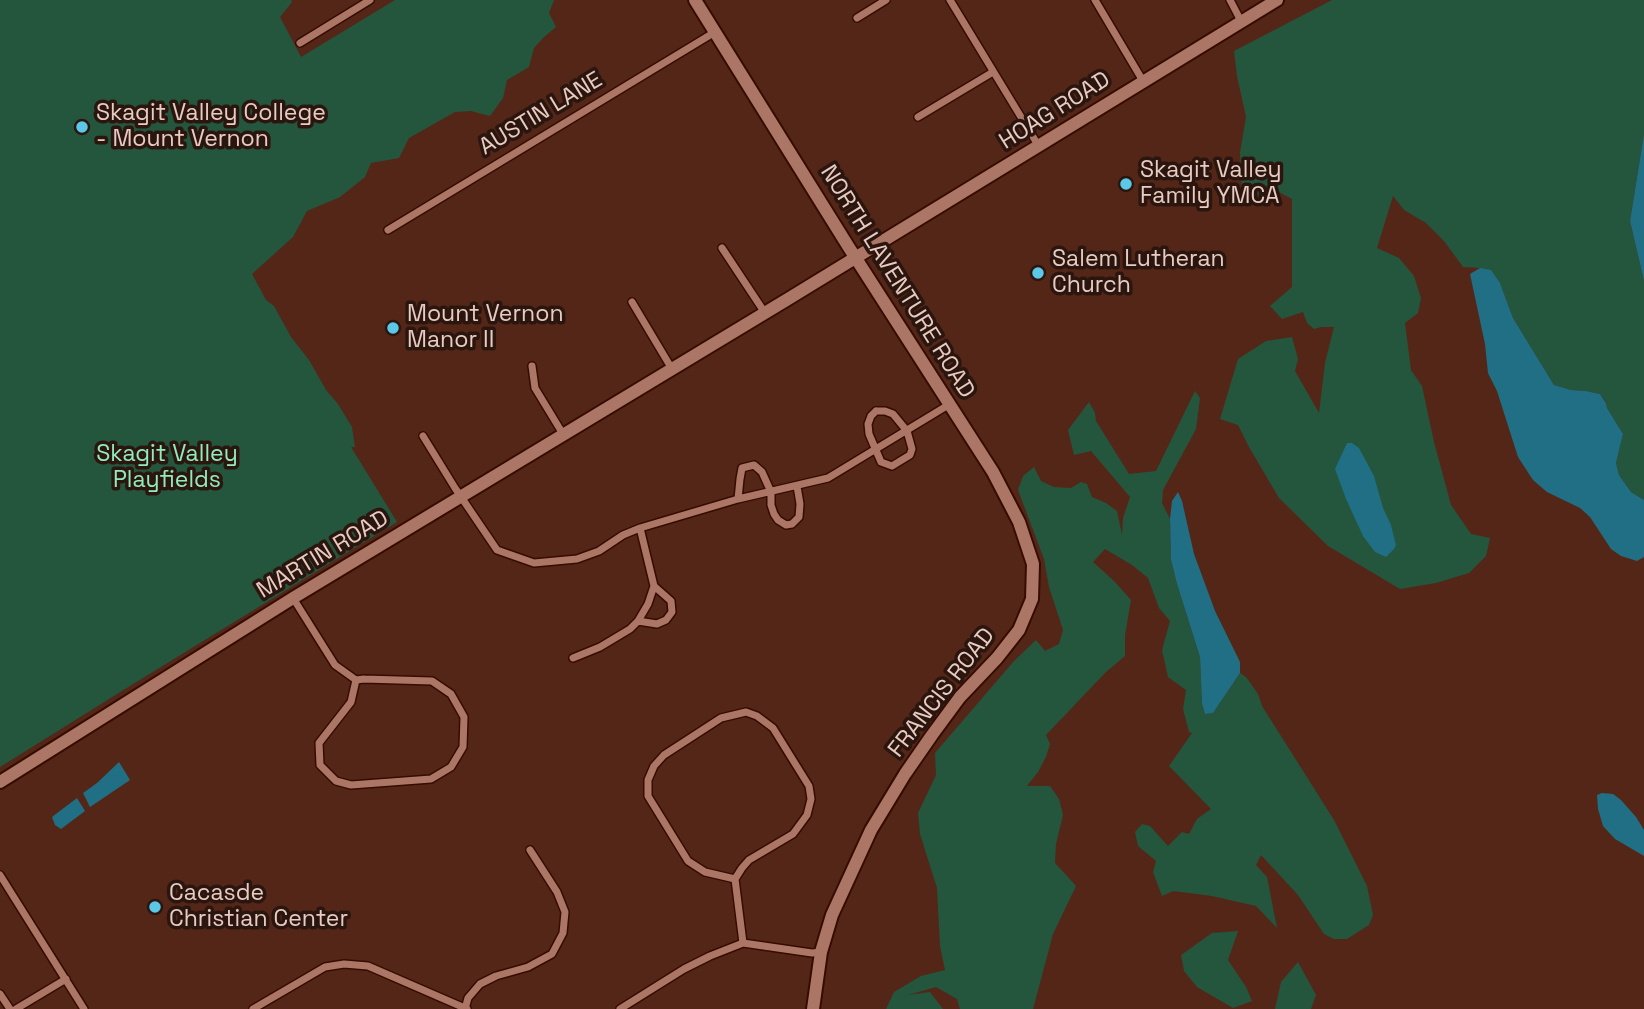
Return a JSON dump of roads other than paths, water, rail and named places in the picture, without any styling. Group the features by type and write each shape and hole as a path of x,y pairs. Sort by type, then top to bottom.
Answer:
{"street":[{"path":"300,43 370,0"},
{"name":"NORTH LAVENTURE ROAD","path":"695,0 993,472 1019,522 1033,564 1032,599"},
{"path":"857,18 886,0"},
{"path":"950,0 1038,145"},
{"path":"1095,0 1143,81"},
{"path":"1230,0 1241,21"},
{"name":"HOAG ROAD","path":"855,257 1276,0"},
{"name":"AUSTIN LANE","path":"388,230 715,32"},
{"path":"918,117 993,72"},
{"path":"722,248 765,313"},
{"name":"MARTIN ROAD","path":"0,782 293,598 855,257"},
{"path":"632,302 671,369"},
{"path":"532,366 535,388 563,434"},
{"path":"423,436 497,550 534,563 577,559 599,551 623,535 640,528 738,499 828,478 950,404"},
{"path":"876,411 893,414 907,431 912,449 910,455 892,466 881,462 869,434 871,416 876,411"},
{"path":"738,499 742,468 754,466 762,472 771,492 774,514 786,525 792,524 799,517 797,486"},
{"path":"573,658 600,647 630,629 648,604 654,586 640,528"},
{"path":"638,621 657,624 666,620 672,612 671,601 654,586"},
{"path":"293,598 335,664 356,680 432,681 451,694 464,717 463,747 452,767 430,779 351,785 336,781 320,765 319,743 351,702 356,680"},
{"name":"FRANCIS ROAD","path":"813,1009 821,952 832,915 871,830 905,774 960,697 997,659 1019,630 1032,599"},
{"path":"735,879 705,872 688,861 648,796 648,780 654,766 664,755 721,718 746,712 757,716 773,728 809,786 811,799 807,815 793,834 749,860 735,879 743,943"},
{"path":"253,1009 325,967 344,964 368,966 465,1009 468,998 480,984 496,976 528,967 552,954 563,933 565,912 557,892 530,850"},
{"path":"0,875 84,1009"},
{"path":"620,1009 684,969 743,943 821,952"},
{"path":"16,1009 66,979"},
{"path":"0,994 10,1009"}],"water":[{"path":"1644,134 1644,281 1630,221"},
{"path":"1480,268 1491,270 1500,283 1513,318 1554,385 1600,394 1623,434 1616,463 1619,475 1631,492 1644,500 1644,557 1637,561 1621,556 1611,549 1590,517 1580,508 1547,492 1533,480 1518,457 1497,391 1488,373 1485,344 1470,274"},
{"path":"1347,443 1359,448 1374,476 1391,525 1396,545 1386,557 1375,552 1363,536 1335,469"},
{"path":"1178,492 1194,554 1215,611 1240,662 1240,673 1213,713 1205,714 1202,704 1200,657 1171,560 1170,519 1172,501"},
{"path":"119,762 130,780 90,807 83,793"},
{"path":"1613,794 1636,817 1644,830 1644,856 1615,839 1603,826 1597,795"},
{"path":"77,798 85,811 61,829 55,825 52,817"}],"place":[{"name":"Skagit Valley College - Mount Vernon","path":"82,127"},
{"name":"Skagit Valley Family YMCA","path":"1126,184"},
{"name":"Salem Lutheran Church","path":"1038,273"},
{"name":"Mount Vernon Manor II","path":"393,328"},
{"name":"Cacasde Christian Center","path":"155,907"}],"park label":[{"name":"Skagit Valley Playfields","path":"167,468"}]}
